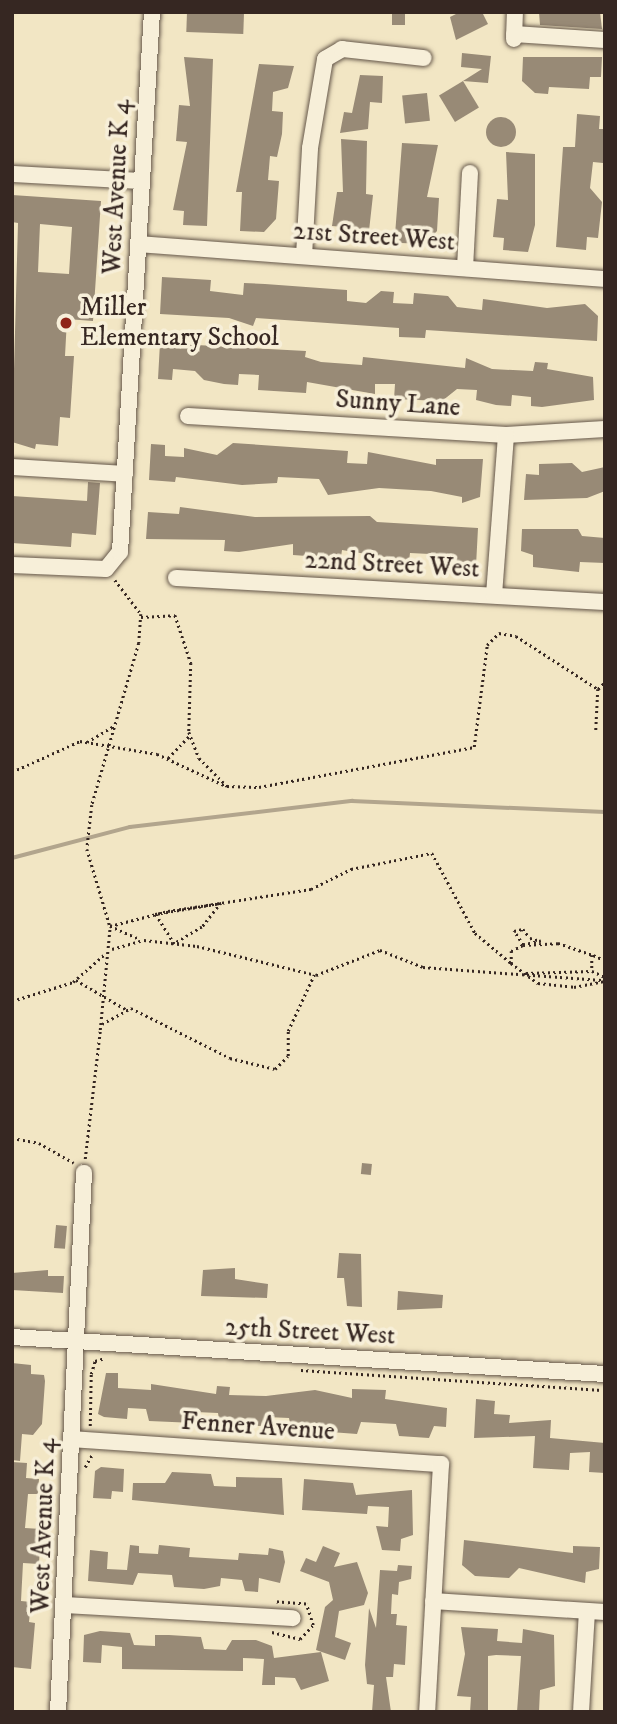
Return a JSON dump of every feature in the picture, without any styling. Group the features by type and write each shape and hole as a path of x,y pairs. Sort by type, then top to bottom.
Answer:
{"street":[{"name":"West Avenue K 4","path":"106,569 121,552 152,12"},
{"path":"515,12 514,37 605,40"},
{"path":"304,257 310,148 325,59 342,49 424,58"},
{"path":"466,268 470,173"},
{"path":"12,174 142,181"},
{"name":"21st Street West","path":"139,244 605,279"},
{"name":"Sunny Lane","path":"188,416 506,435 605,429"},
{"path":"494,596 506,435"},
{"path":"12,467 125,474"},
{"path":"12,565 106,569"},
{"name":"22nd Street West","path":"176,578 605,602"},
{"name":"West Avenue K 4","path":"58,1712 71,1439 80,1343 84,1173"},
{"name":"25th Street West","path":"12,1336 80,1343 605,1374"},
{"name":"Fenner Avenue","path":"71,1439 442,1464 433,1601"},
{"path":"427,1712 433,1601 605,1612"},
{"path":"65,1605 293,1618"},
{"path":"581,1712 587,1611"}],"path":[{"path":"106,569 141,617"},
{"path":"141,617 175,615 191,663 190,735 199,758 226,786"},
{"path":"111,950 110,926 87,849 92,806 113,745 114,726 141,617"},
{"path":"87,742 168,758 226,786 259,787 474,747 492,635 516,636 598,689"},
{"path":"596,730 598,689 605,682"},
{"path":"12,772 87,742 114,726"},
{"path":"168,758 190,735"},
{"path":"110,926 155,914 311,889 351,869 432,853 475,933 524,973 538,982 574,987 605,979"},
{"path":"174,944 201,927 221,903"},
{"path":"155,914 174,944"},
{"path":"110,926 142,941 174,944 314,975 380,950 434,969 605,979"},
{"path":"511,963 511,951 541,941 514,930 523,946"},
{"path":"12,1001 76,980 111,950 142,941"},
{"path":"523,946 558,943 605,961"},
{"path":"84,1173 89,1085 100,1030 100,991 105,954"},
{"path":"592,955 592,971"},
{"path":"524,973 592,971 605,979"},
{"path":"76,980 100,991 127,1010 230,1058 275,1069 288,1056 288,1031 314,975"},
{"path":"100,1030 127,1010"},
{"path":"12,1138 64,1154 84,1173"},
{"path":"97,1431 88,1420 93,1365 120,1359"},
{"path":"286,1369 605,1390"},
{"path":"84,1480 86,1462 99,1454"},
{"path":"266,1630 300,1639 313,1625 301,1601 273,1603"}],"building":[{"path":"187,12 244,14 243,34 186,32"},
{"path":"392,12 405,12 405,25 392,25"},
{"path":"460,12 482,12 488,24 456,40 450,17"},
{"path":"539,12 600,12 602,29 540,25"},
{"path":"462,53 491,56 488,83 463,81 482,69 461,67"},
{"path":"184,57 213,59 207,226 183,225 184,211 173,210 187,142 176,141 179,105 190,106"},
{"path":"523,57 602,57 601,77 590,77 589,89 549,87 548,94 535,93 522,81"},
{"path":"259,64 294,66 288,88 273,92 272,111 283,112 277,157 270,156 268,180 279,181 276,219 264,232 240,231 242,192 236,192"},
{"path":"360,75 383,76 382,103 370,102 368,129 340,133 344,112 352,113"},
{"path":"463,81 479,108 455,122 439,95"},
{"path":"427,93 430,121 405,123 402,96"},
{"path":"577,114 600,116 599,129 605,129 603,163 593,162 590,188 602,202 598,238 587,237 586,250 556,247 563,147 575,147"},
{"path":"501,117 512,121 516,132 512,143 501,147 490,143 486,132 490,121"},
{"path":"341,139 367,141 366,194 373,195 368,240 343,238 344,227 332,226 337,192 343,192"},
{"path":"402,143 438,145 427,197 439,198 437,231 425,244 401,243 395,235"},
{"path":"506,152 535,154 535,225 528,252 503,250 504,238 493,237 497,199 508,200"},
{"path":"12,195 101,201 93,321 67,319 65,356 74,356 70,418 60,417 58,446 36,444 35,449 12,442 18,223 12,222","holes":["40,224 72,227 69,274 38,272"]},
{"path":"162,277 211,280 210,291 243,295 244,283 347,290 347,301 366,303 381,291 394,292 393,303 413,304 414,293 448,296 457,307 482,310 483,299 547,308 585,304 598,316 597,341 426,330 425,338 399,337 399,328 256,318 253,326 229,318 160,314"},
{"path":"160,343 306,351 305,357 321,362 362,365 363,357 465,368 466,358 492,369 533,371 535,362 548,363 547,369 593,377 594,400 542,407 531,406 531,397 512,395 511,406 496,405 476,400 477,390 457,389 442,401 394,399 395,384 375,384 375,394 307,382 306,393 258,390 259,375 239,374 238,385 204,380 195,371 173,369 172,380 158,379"},
{"path":"233,443 348,451 347,463 367,464 368,452 436,465 436,459 483,459 480,497 462,503 462,497 431,491 379,488 328,495 319,479 278,477 277,483 242,485 176,477 175,482 149,480 151,444 165,445 165,456 184,457 184,448 217,455"},
{"path":"572,463 582,472 605,467 605,491 587,498 524,500 526,474 539,475 539,464"},
{"path":"88,482 100,483 96,535 72,533 71,547 12,543 12,496 87,501"},
{"path":"180,507 255,517 370,516 377,522 478,528 476,566 430,554 410,553 409,561 342,550 341,557 307,556 293,555 293,544 239,552 224,551 225,540 146,539 148,512 179,514"},
{"path":"522,529 578,529 582,536 605,538 605,563 580,562 579,572 533,567 533,555 521,551"},
{"path":"362,1163 372,1164 371,1175 361,1174"},
{"path":"56,1225 67,1226 65,1249 54,1248"},
{"path":"339,1253 361,1254 362,1307 347,1306 344,1278 337,1278"},
{"path":"235,1268 235,1279 268,1284 267,1298 201,1296 203,1270"},
{"path":"48,1270 48,1276 64,1276 63,1293 12,1290 12,1273"},
{"path":"398,1291 443,1295 442,1308 397,1310"},
{"path":"12,1363 31,1365 31,1374 44,1375 45,1381 42,1424 33,1435 22,1434 20,1461 12,1460"},
{"path":"106,1373 118,1373 118,1388 151,1390 151,1384 216,1394 217,1386 230,1387 229,1395 266,1396 315,1390 352,1398 352,1389 386,1390 385,1399 447,1408 446,1427 434,1426 429,1438 399,1436 396,1424 361,1422 357,1434 291,1429 289,1418 267,1417 261,1426 220,1425 218,1413 196,1412 195,1423 149,1421 146,1409 128,1408 127,1419 104,1417 98,1414"},
{"path":"476,1399 495,1401 494,1414 510,1415 509,1423 551,1420 550,1438 605,1443 605,1473 589,1472 590,1452 570,1453 569,1470 533,1468 535,1436 474,1438"},
{"path":"12,1462 27,1463 26,1478 39,1479 38,1494 28,1494 25,1528 41,1529 39,1564 23,1563 21,1601 31,1602 29,1622 35,1623 31,1669 12,1667"},
{"path":"101,1467 124,1469 123,1492 112,1491 111,1499 93,1498 95,1471"},
{"path":"172,1472 211,1474 214,1486 236,1487 236,1477 282,1478 284,1515 132,1500 133,1483 165,1483"},
{"path":"304,1479 353,1483 356,1495 412,1490 413,1535 401,1539 400,1551 382,1550 376,1526 388,1527 389,1507 368,1506 367,1514 302,1510"},
{"path":"464,1540 573,1553 573,1546 600,1547 599,1569 586,1572 585,1583 519,1568 509,1578 475,1576 462,1565"},
{"path":"130,1545 139,1546 139,1553 158,1554 159,1545 190,1548 189,1557 238,1560 239,1553 268,1555 269,1548 283,1551 285,1562 280,1583 259,1578 258,1592 245,1591 242,1580 221,1578 220,1586 204,1589 174,1587 172,1575 138,1573 133,1585 88,1581 90,1550 108,1552 107,1569 127,1570"},
{"path":"323,1546 340,1553 334,1567 357,1562 368,1593 364,1605 339,1611 335,1637 351,1643 345,1660 316,1650 325,1607 333,1600 329,1582 300,1571 306,1558 316,1562"},
{"path":"398,1565 412,1566 411,1579 399,1582 398,1595 392,1594 391,1614 397,1614 396,1625 407,1626 405,1665 394,1664 393,1677 386,1677 391,1712 372,1712 374,1685 367,1684 365,1665 369,1608 376,1628 380,1570 397,1571"},
{"path":"461,1627 498,1629 497,1641 522,1643 523,1629 554,1635 555,1686 540,1690 539,1712 517,1712 521,1656 496,1655 488,1656 488,1712 470,1712 471,1697 457,1696 465,1654"},
{"path":"100,1631 130,1633 134,1645 155,1646 155,1635 169,1635 201,1637 204,1649 226,1650 232,1640 256,1640 272,1646 274,1658 321,1652 329,1681 301,1690 295,1678 275,1677 275,1685 262,1685 264,1659 243,1658 243,1671 122,1669 122,1647 102,1645 101,1663 83,1662 84,1635"}],"waterway":[{"path":"12,858 130,827 352,801 605,812"}],"place":[{"name":"Miller Elementary School","path":"66,323"}]}
